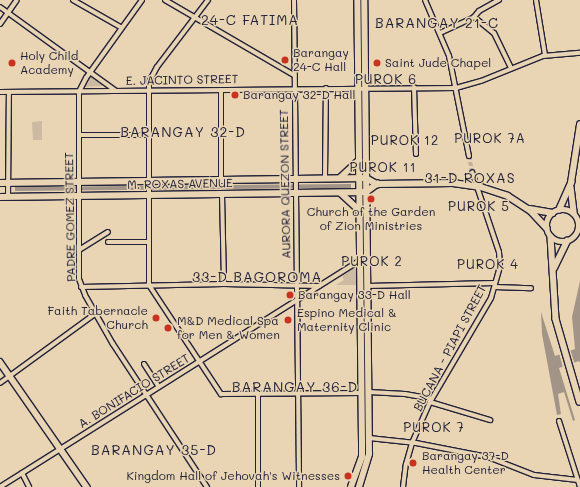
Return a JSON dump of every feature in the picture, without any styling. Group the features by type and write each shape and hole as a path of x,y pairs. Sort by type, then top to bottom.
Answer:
{"main road":[{"path":"357,0 362,88 362,178 367,286 369,392 369,454 359,487"},
{"path":"362,178 359,160 364,0"},
{"path":"553,272 567,241 579,231 579,221 574,213 571,183 580,125"},
{"path":"340,178 359,160"},
{"path":"362,178 377,184 444,183 474,186 502,194 526,208 547,228 551,237 556,319 580,402"},
{"name":"M. ROXAS AVENUE","path":"0,197 79,188 148,188 221,179 362,178"},
{"name":"M. ROXAS AVENUE","path":"0,183 79,188 148,188 222,194 363,193"},
{"path":"559,210 571,183"},
{"path":"352,487 362,457 360,210 363,193 377,184"},
{"path":"341,193 360,210"},
{"path":"526,208 553,213 559,210 574,213"},
{"path":"547,228 553,213"},
{"path":"551,237 559,241 567,241"},
{"path":"0,362 88,487"}],"street":[{"path":"0,24 18,0"},
{"path":"73,0 122,28"},
{"path":"79,92 90,72 142,0"},
{"path":"165,0 294,75"},
{"path":"208,0 157,67 148,90 149,285 198,362 221,394 362,393"},
{"name":"AURORA QUEZON STREET","path":"294,0 299,487"},
{"path":"425,0 440,33 449,58 469,156"},
{"path":"440,33 474,17 490,2 500,0"},
{"path":"536,0 545,56"},
{"path":"0,7 116,91"},
{"path":"474,17 494,33 511,68"},
{"name":"E. JACINTO STREET","path":"0,92 414,87 456,88 481,81 545,56 580,53"},
{"path":"414,87 416,154"},
{"path":"325,178 326,88"},
{"path":"221,90 221,179"},
{"path":"8,197 9,92"},
{"name":"PADRE GOMEZ STREET","path":"79,92 79,250 81,287 95,314 207,487"},
{"path":"79,135 148,135"},
{"name":"BUCANA - PIAPI STREET","path":"403,487 406,464 412,443 431,400 495,285 500,259 474,186 472,172"},
{"path":"222,194 224,284"},
{"path":"79,250 108,232"},
{"path":"108,242 148,242"},
{"name":"A. BONIFACIO STREET","path":"0,487 360,260"},
{"path":"81,287 224,284 319,286"},
{"path":"367,286 495,285 531,288"},
{"path":"0,383 95,314"},
{"path":"144,364 159,387"},
{"path":"369,392 410,394 490,420"},
{"path":"258,393 258,487"},
{"path":"559,421 580,487"},
{"path":"369,438 412,443 488,457 534,475 578,480"},
{"path":"22,473 29,487"}],"shaded area":[{"path":"91,76 103,86 84,87"},
{"path":"42,121 42,140 33,140 32,122"},
{"path":"351,184 351,188 15,191 15,187"},
{"path":"354,268 357,270 357,285 336,285 344,280 342,276"},
{"path":"580,281 580,363 579,361 559,368 575,420 573,421 564,392 558,394 561,414 557,415 542,334 541,312 555,356 575,349 572,317"}],"pier":[{"path":"570,349 575,365 563,368 559,353"}],"tunnel":[{"path":"469,156 472,172"}],"place":[{"name":"Barangay 24-C Hall","path":"285,60"},
{"name":"Holy Child Academy","path":"12,63"},
{"name":"Saint Jude Chapel","path":"377,63"},
{"name":"Barangay 32-D Hall","path":"235,95"},
{"name":"Church of the Garden of Zion Ministries","path":"371,199"},
{"name":"Barangay 33-D Hall","path":"290,295"},
{"name":"Faith Tabernacle Church","path":"156,318"},
{"name":"Espino Medical & Maternity Clinic","path":"288,320"},
{"name":"M&D Medical Spa for Men & Women","path":"168,328"},
{"name":"Barangay 37-D Health Center","path":"413,463"},
{"name":"Kingdom Hall of Jehovah's Witnesses","path":"348,476"}],"district":[{"name":"24-C FATIMA","path":"250,20"},
{"name":"BARANGAY 21-C","path":"437,23"},
{"name":"PUROK 6","path":"386,79"},
{"name":"BARANGAY 32-D","path":"183,132"},
{"name":"PUROK 7A","path":"490,138"},
{"name":"PUROK 12","path":"405,140"},
{"name":"PUROK 11","path":"383,167"},
{"name":"31-D ROXAS","path":"470,178"},
{"name":"PUROK 5","path":"479,206"},
{"name":"PUROK 2","path":"372,261"},
{"name":"PUROK 4","path":"488,264"},
{"name":"33-D BAGOROMA","path":"257,277"},
{"name":"BARANGAY 36-D","path":"295,387"},
{"name":"PUROK 7","path":"434,427"},
{"name":"BARANGAY 35-D","path":"154,450"}]}
